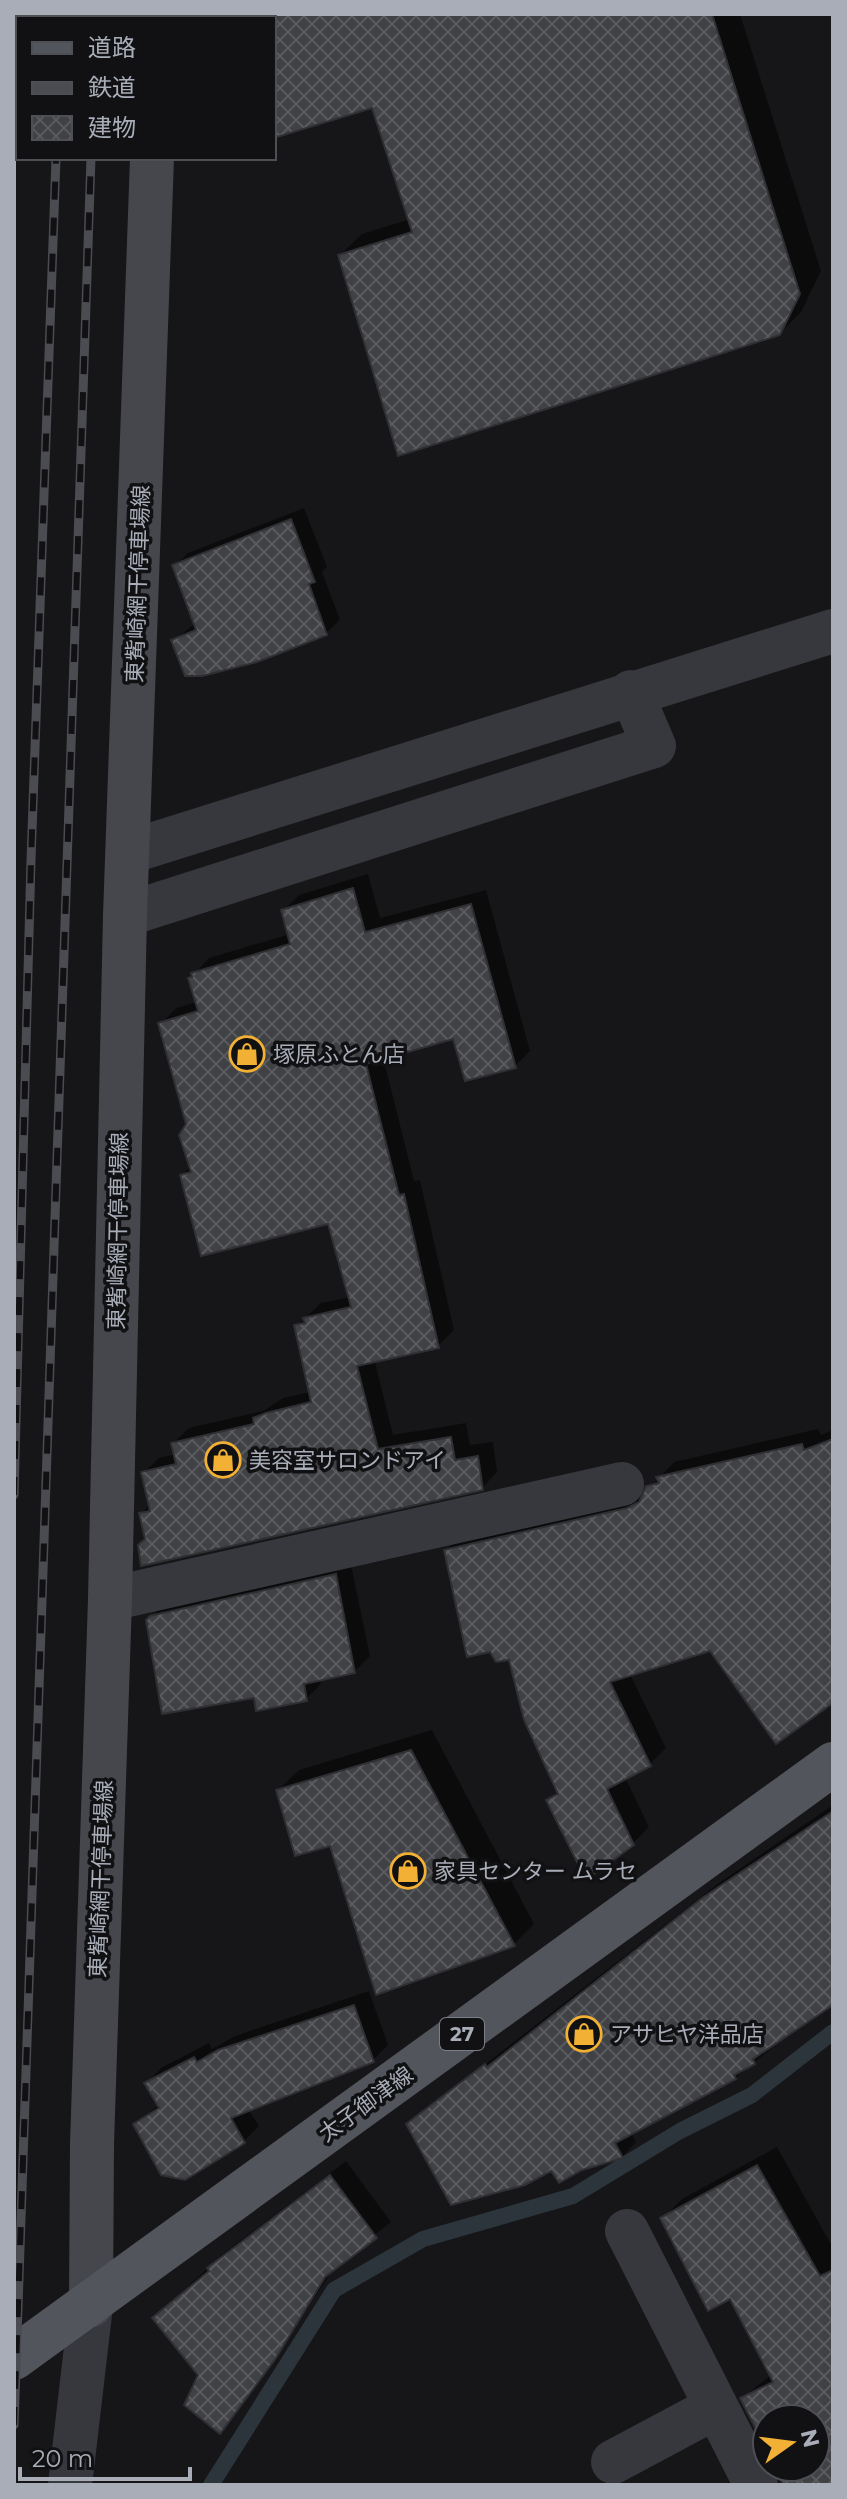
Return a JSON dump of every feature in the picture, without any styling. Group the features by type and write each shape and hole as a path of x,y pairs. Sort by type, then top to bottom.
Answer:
{"main road":[{"name":"東觜崎網干停車場線","path":"91,2305 92,2144 110,1599 125,915 152,160"},
{"name":"太子御津線","path":"14,2358 833,1764"}],"street":[{"path":"129,852 833,631"},
{"path":"125,915 654,746 631,692"},
{"path":"110,1599 622,1484"},
{"path":"627,2231 756,2485"},
{"path":"70,2485 91,2305"},
{"path":"613,2462 716,2407"}],"building":[{"path":"712,14 800,294 780,335 398,456 338,255 412,232 372,108 276,137 274,16"},
{"path":"291,519 315,582 309,584 327,635 257,662 202,676 185,676 171,640 196,630 172,565"},
{"path":"353,888 365,932 471,904 516,1068 465,1081 453,1039 366,1064 399,1195 404,1194 439,1348 357,1366 378,1449 451,1437 455,1460 478,1456 483,1490 141,1566 138,1545 145,1539 139,1513 150,1511 141,1472 176,1464 171,1443 254,1424 253,1418 311,1402 294,1325 305,1323 303,1318 351,1307 328,1224 201,1256 180,1175 191,1172 179,1135 186,1124 158,1023 198,1011 188,978 192,977 191,973 290,944 281,910"},
{"path":"833,1439 833,1703 776,1744 710,1651 610,1682 651,1766 607,1789 634,1845 586,1880 546,1800 558,1794 524,1720 509,1660 496,1662 490,1652 467,1657 444,1550 627,1508 639,1502 646,1486 659,1483 656,1477 802,1444 804,1450"},
{"path":"336,1574 355,1673 304,1684 307,1701 256,1711 254,1698 162,1714 146,1620 150,1616"},
{"path":"411,1750 515,1946 376,1995 330,1846 295,1856 276,1790"},
{"path":"833,1811 833,2005 753,2059 755,2064 734,2075 736,2079 615,2143 623,2158 582,2170 559,2183 551,2171 525,2185 451,2205 406,2124 485,2064 487,2067 702,1898"},
{"path":"354,2005 374,2062 231,2118 245,2143 185,2180 161,2175 133,2124 159,2108 144,2083 194,2057 197,2062 218,2050"},
{"path":"757,2165 820,2276 833,2270 833,2485 782,2483 831,2483 831,2403 751,2403 751,2420 740,2398 773,2382 730,2299 708,2311 660,2218"},
{"path":"330,2175 377,2238 325,2277 276,2358 220,2434 184,2405 198,2375 152,2318 209,2271 207,2268"}],"waterway":[{"path":"211,2485 334,2290 423,2239 573,2196 680,2131 752,2095 833,2032"}],"railway":[{"path":"14,1495 31,860 56,160"},
{"path":"14,2425 91,160"}],"place":[{"name":"塚原ふとん店","path":"247,1054"},
{"name":"美容室サロンドアイ","path":"223,1460"},
{"name":"家具センター ムラセ","path":"408,1871"},
{"name":"アサヒヤ洋品店","path":"584,2034"}]}
